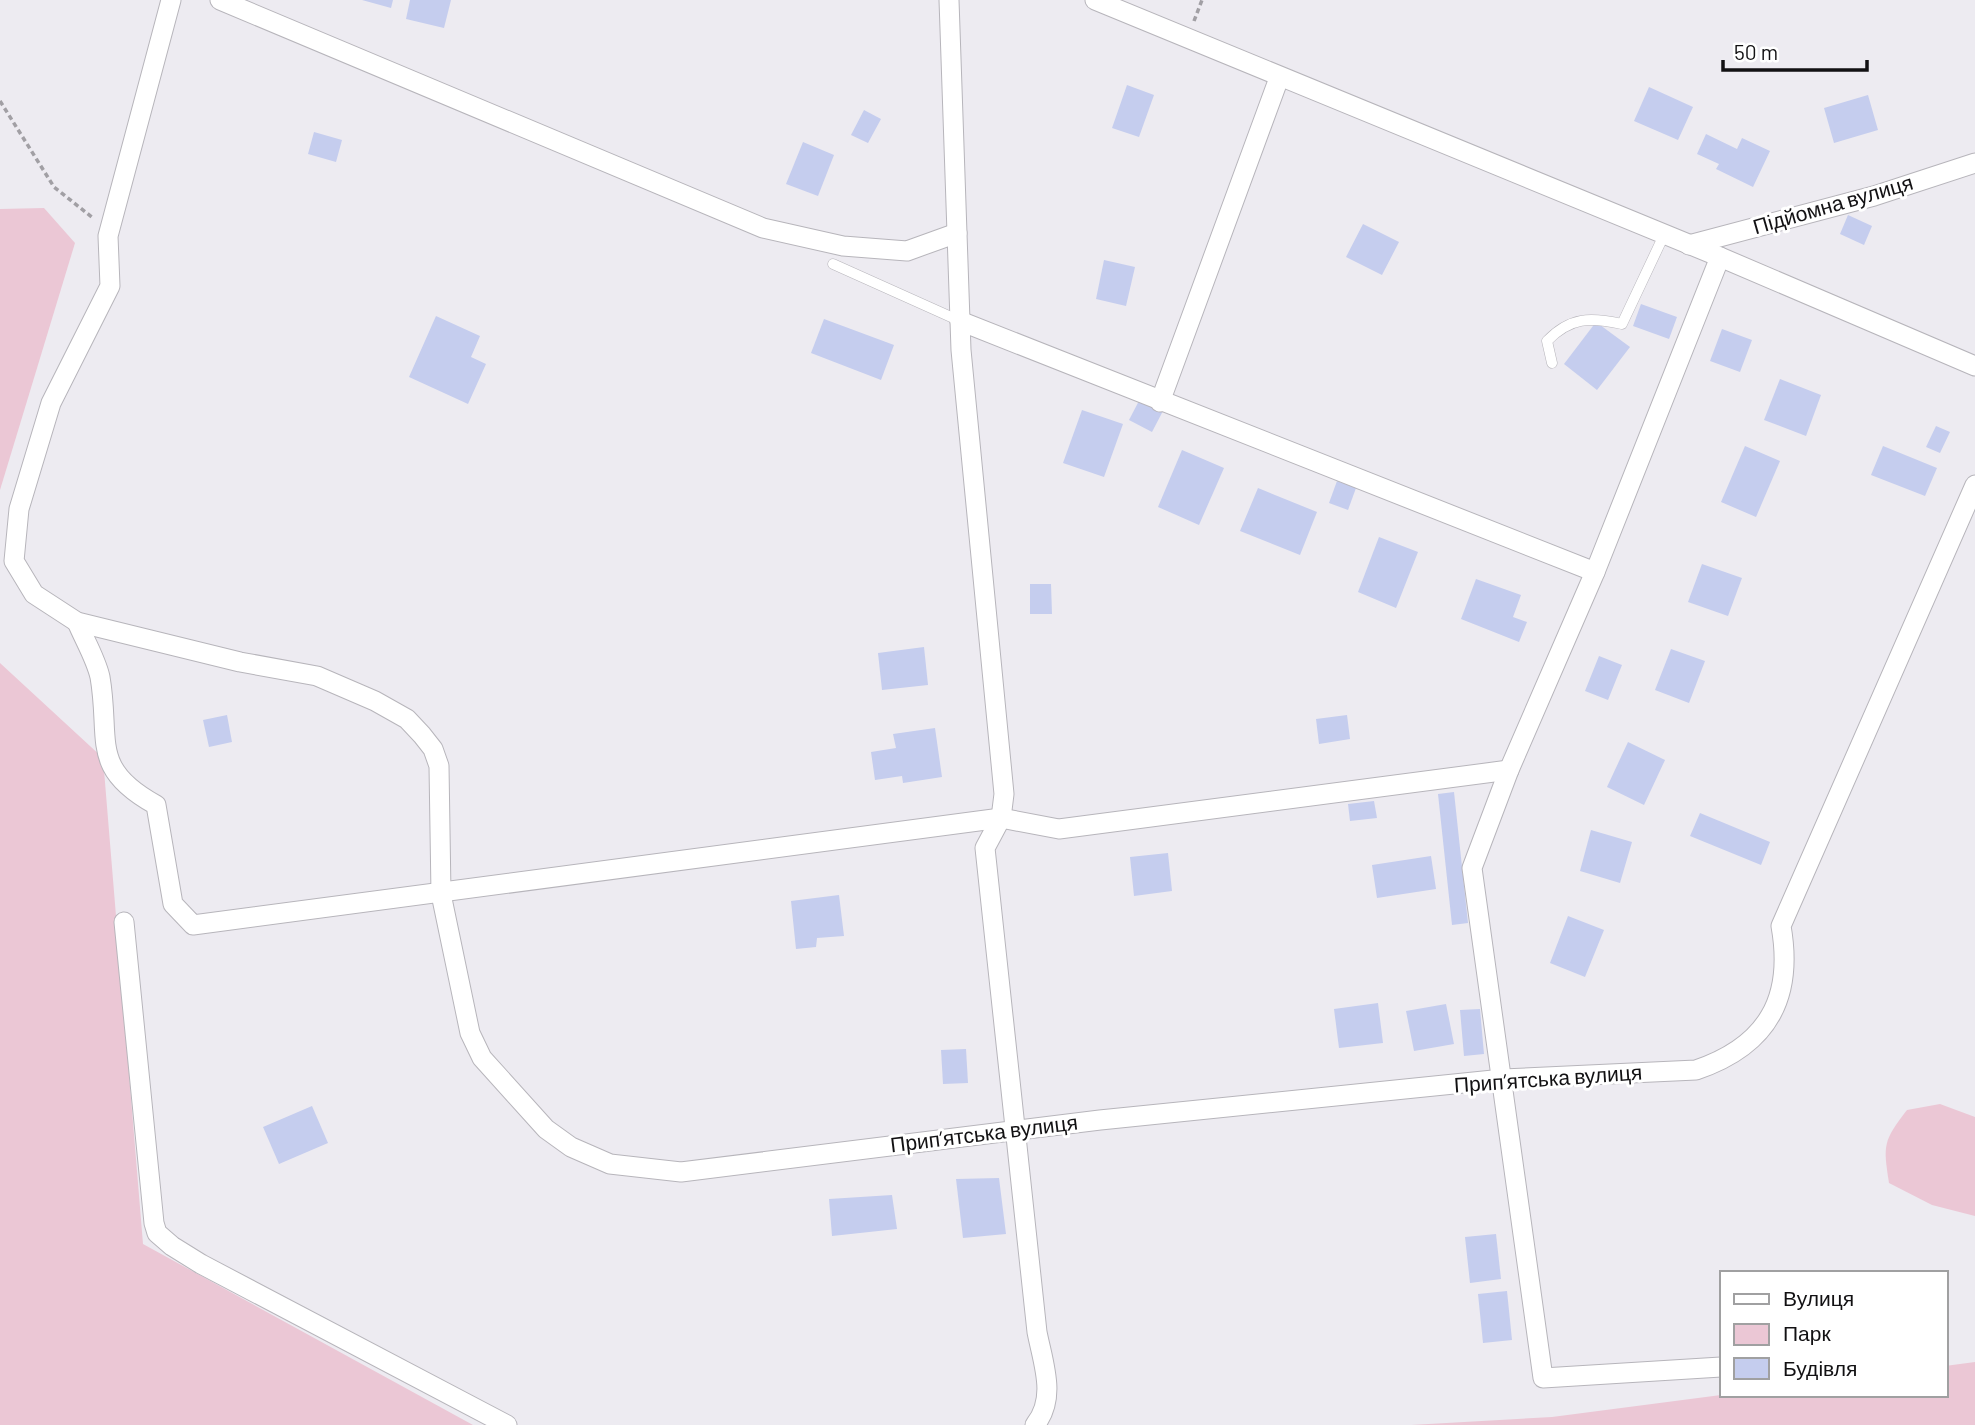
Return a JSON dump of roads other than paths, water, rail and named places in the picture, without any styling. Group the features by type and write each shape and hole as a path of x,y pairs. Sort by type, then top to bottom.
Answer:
{"street":[{"path":"170,0 108,236 110,286 51,402 19,509 13,561 34,594 77,622 99,674 109,766 132,792 156,805 173,904 193,925 1001,818 1059,829 1509,770"},
{"path":"220,0 762,228 843,246 907,251 957,233"},
{"path":"950,0 961,350 1004,793 1001,818 985,848 1037,1332 1048,1393 1045,1410 1035,1425"},
{"path":"1095,0 1279,78 1720,257 1975,366"},
{"path":"1160,402 1279,78"},
{"name":"Підйомна вулиця","path":"1689,245 1874,196 1975,163"},
{"path":"1720,257 1595,572 1509,770 1472,868 1543,1378 1720,1367"},
{"path":"960,321 1595,572"},
{"name":"Прип’ятська вулиця","path":"77,622 240,662 317,676 407,719 433,749 439,766 441,894 470,1033 482,1058 546,1129 571,1147 610,1164 681,1172 1014,1130 1503,1079 1696,1070 1722,1061 1756,1037 1776,1006 1786,957 1781,926 1975,485"},
{"path":"124,922 157,1233 201,1264 507,1425"}],"lane":[{"path":"1552,363 1547,341 1562,325 1595,318 1622,324 1664,235"},
{"path":"833,264 960,321"}]}
